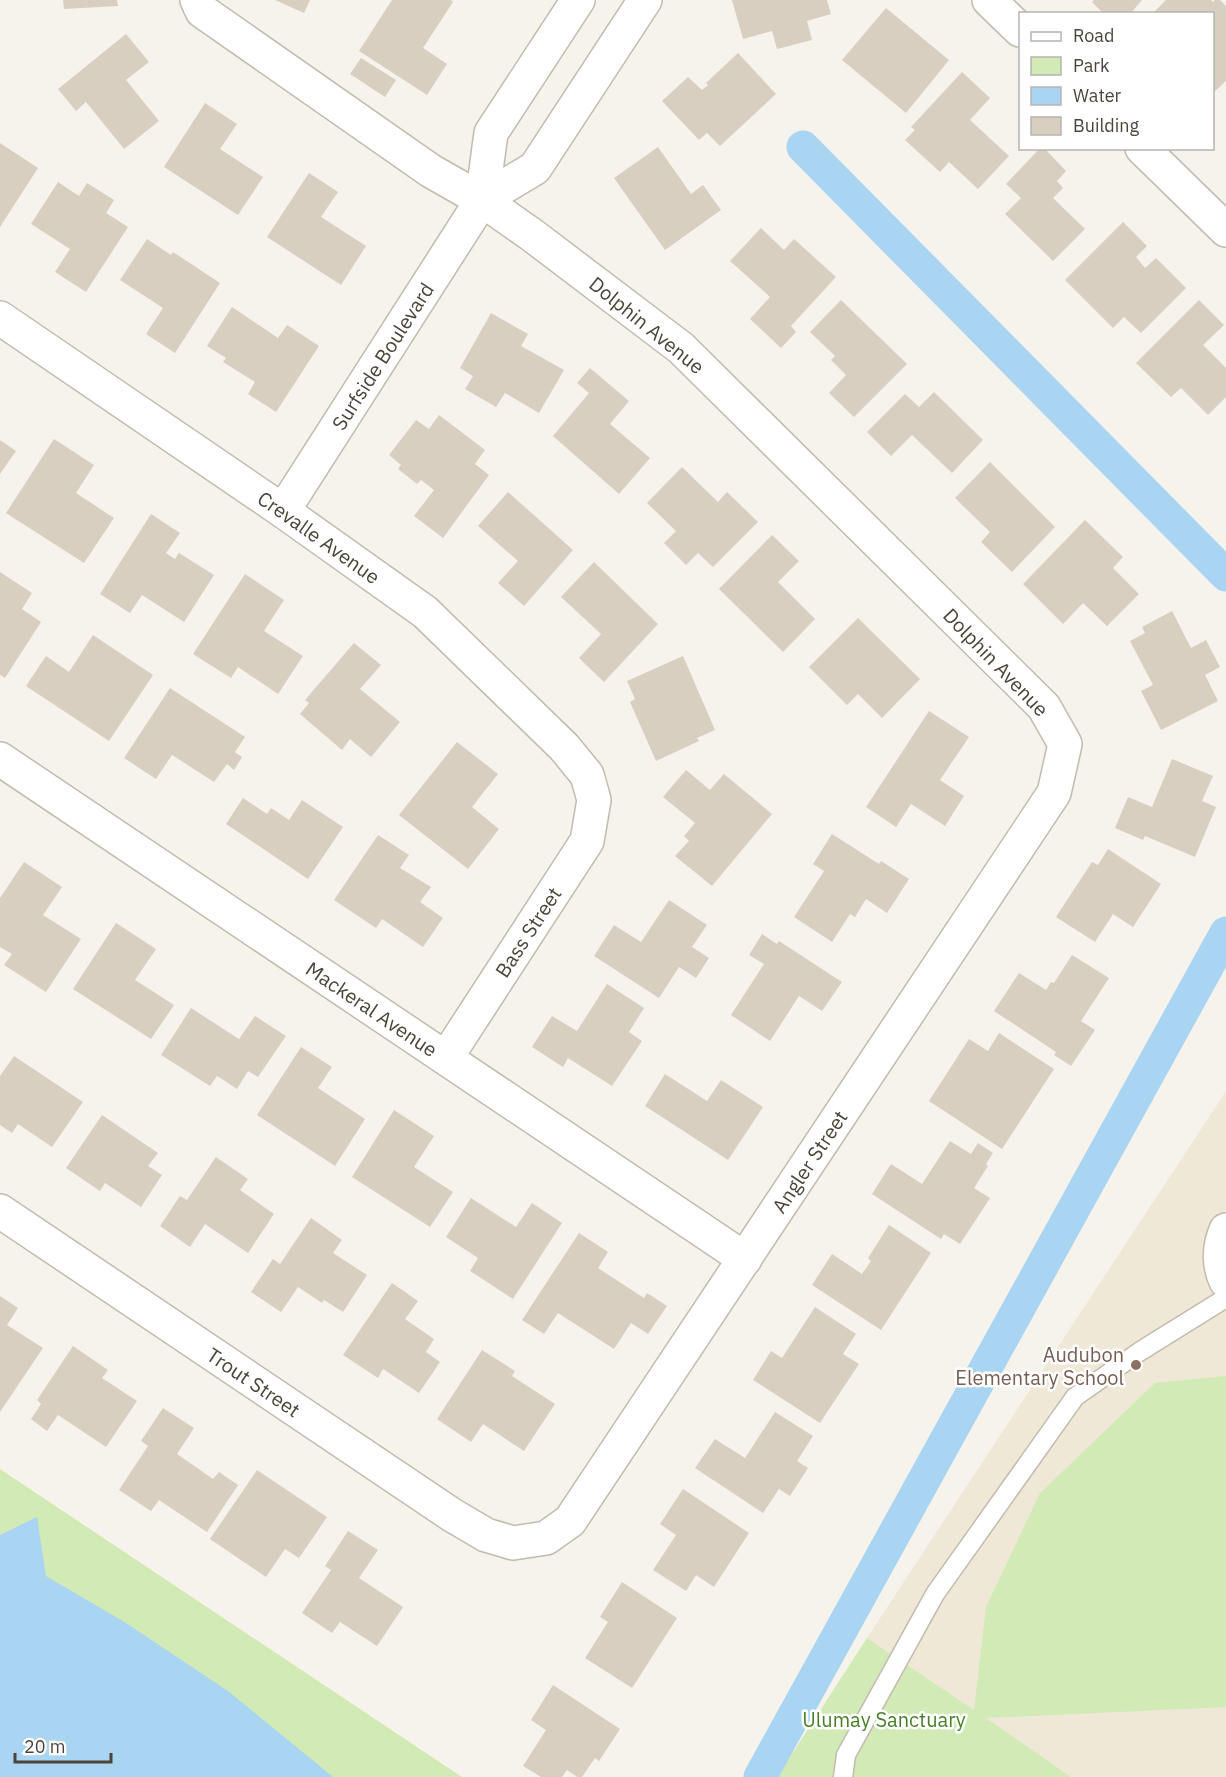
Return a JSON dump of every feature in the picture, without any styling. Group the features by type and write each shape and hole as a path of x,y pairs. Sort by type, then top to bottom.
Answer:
{"street":[{"name":"Dolphin Avenue","path":"197,0 202,11 211,18 431,171 482,200 532,235 681,348 1044,707 1065,744"},
{"name":"Surfside Boulevard","path":"283,511 482,200 491,133 578,0"},
{"name":"Surfside Boulevard","path":"482,200 535,168 645,0"},
{"path":"989,0 1019,29"},
{"path":"1144,150 1226,230"},
{"name":"Crevalle Avenue","path":"0,318 283,511 425,612 564,747 587,775 594,800"},
{"name":"Angler Street","path":"513,1542 546,1538 570,1521 1054,794 1065,744"},
{"name":"Mackeral Avenue","path":"0,759 745,1259"},
{"name":"Bass Street","path":"446,1058 587,841 594,800"},
{"name":"Trout Street","path":"0,1211 452,1515 486,1535 513,1542"},
{"path":"1226,1230 1221,1240 1220,1263 1226,1281"}],"lane":[{"path":"843,1777 846,1755 935,1594 1075,1397 1139,1352 1226,1298"}],"shaded area":[{"name":"Audubon Elementary School","path":"1226,1091 1226,1777 1071,1777 867,1638"}],"green space":[{"name":"Ulumay Sanctuary","path":"1226,1376 1226,1707 986,1718 1071,1777 777,1777 867,1638 974,1710 986,1607 1040,1493 1155,1383"},
{"path":"0,1469 462,1777 0,1777"}],"water":[{"path":"37,1517 46,1576 126,1623 228,1691 333,1777 0,1777 0,1535"}],"building":[{"path":"63,0 117,0 118,6 64,9"},
{"path":"275,0 310,0 304,13"},
{"path":"392,0 451,0 453,2 423,48 447,64 427,95 359,51"},
{"path":"732,0 827,0 831,14 807,21 812,40 777,49 772,31 743,39"},
{"path":"1094,0 1142,0 1132,12 1102,12 1092,2"},
{"path":"1166,0 1211,0 1213,2 1220,0 1226,6 1226,81 1214,92 1214,12 1154,12"},
{"path":"886,8 949,60 906,113 842,60"},
{"path":"126,34 149,62 126,80 159,121 124,149 86,102 76,111 58,89"},
{"path":"738,53 776,94 720,146 707,133 699,140 662,101 688,77 702,90 708,85 706,83"},
{"path":"361,58 396,80 385,97 350,74"},
{"path":"962,72 990,98 970,120 1009,156 978,189 949,162 940,172 905,140 915,130 911,127"},
{"path":"205,103 237,124 220,149 263,177 238,215 164,167"},
{"path":"0,143 38,168 0,227"},
{"path":"658,147 691,194 703,185 721,210 665,250 614,178"},
{"path":"1038,150 1046,150 1066,171 1057,181 1063,188 1053,198 1085,229 1053,261 1005,214 1021,198 1006,184"},
{"path":"309,173 338,192 321,217 366,246 341,285 267,237"},
{"path":"58,182 79,196 87,183 114,200 106,213 128,227 86,292 55,272 70,249 31,224"},
{"path":"1123,222 1147,246 1136,257 1145,268 1156,258 1186,288 1141,333 1124,317 1113,328 1065,280"},
{"path":"761,228 784,250 794,239 836,277 791,326 796,332 781,348 750,319 770,297 730,261"},
{"path":"147,239 171,255 173,252 220,283 175,353 146,334 163,308 120,280"},
{"path":"841,300 907,364 854,417 829,393 846,375 831,360 835,356 810,332"},
{"path":"1199,300 1224,325 1203,345 1226,368 1226,397 1208,415 1181,388 1171,397 1136,363"},
{"path":"232,307 278,338 287,325 319,346 276,412 248,394 255,382 223,362 226,358 207,346"},
{"path":"491,313 528,334 521,346 564,370 539,413 505,393 496,407 465,389 473,376 460,368"},
{"path":"590,368 629,401 610,424 650,458 619,494 553,436 589,393 577,383"},
{"path":"934,392 983,440 952,473 912,435 891,456 867,432 905,394 919,407"},
{"path":"439,415 485,450 475,464 489,475 443,538 414,516 434,490 421,480 417,484 398,469 401,465 389,455 416,420 429,429"},
{"path":"54,439 94,465 76,493 114,518 84,563 6,513"},
{"path":"0,440 16,451 0,474"},
{"path":"990,462 1055,527 1012,572 981,542 990,532 955,498"},
{"path":"682,467 718,502 727,492 758,522 713,567 698,553 686,565 664,543 676,531 647,503"},
{"path":"508,492 573,550 524,606 498,583 518,561 478,526"},
{"path":"151,514 180,533 166,553 175,559 179,553 214,575 184,622 142,595 130,613 100,594"},
{"path":"1085,520 1123,557 1113,568 1139,594 1107,626 1083,603 1063,624 1023,584"},
{"path":"772,535 799,561 778,582 815,619 783,652 719,589"},
{"path":"594,562 658,624 604,682 579,658 601,634 561,597"},
{"path":"0,572 32,593 22,609 41,622 5,678 0,675"},
{"path":"245,574 284,600 264,631 303,656 278,694 238,667 231,678 193,654"},
{"path":"1172,611 1191,648 1206,640 1220,667 1205,675 1218,701 1161,730 1141,691 1153,685 1130,641 1145,633 1142,627"},
{"path":"858,618 920,679 882,718 858,694 847,705 809,667"},
{"path":"93,635 153,675 109,741 26,686 46,656 69,672"},
{"path":"354,643 381,665 360,689 400,722 371,757 350,739 342,750 300,714 309,703 305,700"},
{"path":"683,656 715,730 697,738 699,741 656,761 630,702 635,699 627,681"},
{"path":"170,688 245,737 235,752 242,757 234,770 227,764 214,782 172,755 156,779 124,758"},
{"path":"929,711 969,737 940,780 964,796 945,826 911,804 896,827 866,807"},
{"path":"457,742 498,774 472,807 499,829 468,869 399,815"},
{"path":"1172,759 1213,776 1202,801 1216,807 1195,857 1145,836 1143,840 1115,828 1128,797 1152,807"},
{"path":"686,770 710,790 724,774 772,814 712,886 675,856 689,841 684,836 695,823 663,797"},
{"path":"243,798 267,814 271,808 289,820 302,800 343,827 308,879 226,824"},
{"path":"832,834 879,864 881,861 909,879 887,913 866,899 855,917 850,914 832,942 794,917 824,871 813,864"},
{"path":"378,835 409,855 400,868 431,887 420,902 443,918 423,947 382,919 376,928 334,900"},
{"path":"1108,849 1161,884 1133,927 1113,914 1095,942 1056,917 1092,862 1098,865"},
{"path":"24,862 62,887 43,915 81,939 46,992 4,965 12,954 0,947 0,898"},
{"path":"669,900 707,925 692,947 709,958 696,978 679,967 659,998 594,956 614,925 641,942"},
{"path":"116,923 156,949 135,980 174,1005 151,1039 73,989"},
{"path":"762,934 777,944 779,941 842,982 822,1011 799,996 770,1041 731,1015 764,964 749,955"},
{"path":"1072,955 1109,978 1081,1021 1095,1030 1071,1066 1054,1055 1056,1052 994,1011 1019,973 1046,990 1051,982 1054,983"},
{"path":"607,984 644,1008 629,1032 642,1041 612,1086 568,1058 563,1067 532,1047 552,1016 577,1031"},
{"path":"191,1008 239,1039 255,1016 286,1036 258,1077 248,1071 237,1089 217,1076 210,1086 161,1055"},
{"path":"999,1033 1054,1069 1002,1149 929,1101 969,1039 988,1051"},
{"path":"301,1047 332,1067 318,1088 365,1119 335,1166 257,1115"},
{"path":"14,1056 83,1102 52,1147 18,1124 12,1133 0,1125 0,1076"},
{"path":"665,1074 707,1101 721,1080 763,1107 728,1160 645,1106"},
{"path":"394,1110 434,1136 414,1167 453,1192 430,1227 352,1177"},
{"path":"102,1115 158,1153 148,1166 162,1175 141,1207 105,1183 100,1191 66,1168"},
{"path":"950,1141 971,1154 978,1143 993,1153 986,1164 988,1166 974,1188 990,1198 960,1244 944,1234 941,1239 872,1194 891,1164 922,1184"},
{"path":"216,1157 248,1179 240,1190 274,1214 248,1253 205,1224 190,1247 160,1226 180,1196 187,1200"},
{"path":"471,1198 516,1227 532,1203 562,1223 513,1299 470,1271 478,1258 446,1237"},
{"path":"311,1218 342,1240 333,1253 367,1275 343,1312 324,1300 322,1303 298,1287 281,1312 251,1292 273,1259 280,1264"},
{"path":"889,1225 931,1253 881,1330 812,1285 832,1254 862,1274 871,1261 868,1258"},
{"path":"579,1233 608,1252 598,1268 644,1298 647,1293 667,1306 648,1334 631,1323 614,1349 558,1313 544,1334 522,1320"},
{"path":"392,1283 418,1301 405,1319 434,1339 426,1352 440,1362 419,1393 383,1369 378,1378 343,1355"},
{"path":"0,1296 18,1308 7,1325 43,1348 0,1412"},
{"path":"815,1307 856,1334 843,1354 859,1364 820,1423 753,1380 771,1351 782,1358"},
{"path":"73,1346 108,1370 102,1378 137,1401 106,1447 58,1415 47,1431 31,1419 41,1404 37,1400"},
{"path":"482,1350 515,1371 512,1376 555,1404 524,1451 483,1424 471,1442 437,1419"},
{"path":"163,1408 194,1428 177,1454 213,1479 219,1472 238,1485 207,1532 159,1500 151,1511 119,1490 148,1446 141,1441"},
{"path":"775,1412 813,1436 797,1461 808,1468 790,1496 779,1489 763,1513 695,1468 715,1439 745,1458"},
{"path":"257,1470 327,1517 299,1558 285,1549 266,1577 210,1539"},
{"path":"683,1489 749,1533 714,1587 696,1575 686,1591 653,1570 676,1535 660,1524"},
{"path":"348,1531 378,1550 359,1578 403,1607 377,1646 340,1622 332,1633 302,1613 331,1570 325,1566"},
{"path":"622,1582 677,1618 632,1688 585,1658 608,1622 600,1617"},
{"path":"553,1685 620,1729 599,1761 595,1758 582,1777 577,1777 567,1770 562,1777 541,1777 523,1766 546,1730 531,1720"}],"waterway":[{"path":"803,147 1226,575"},
{"path":"760,1777 1226,933"}],"place":[{"name":"Audubon Elementary School","path":"1136,1365"}]}
